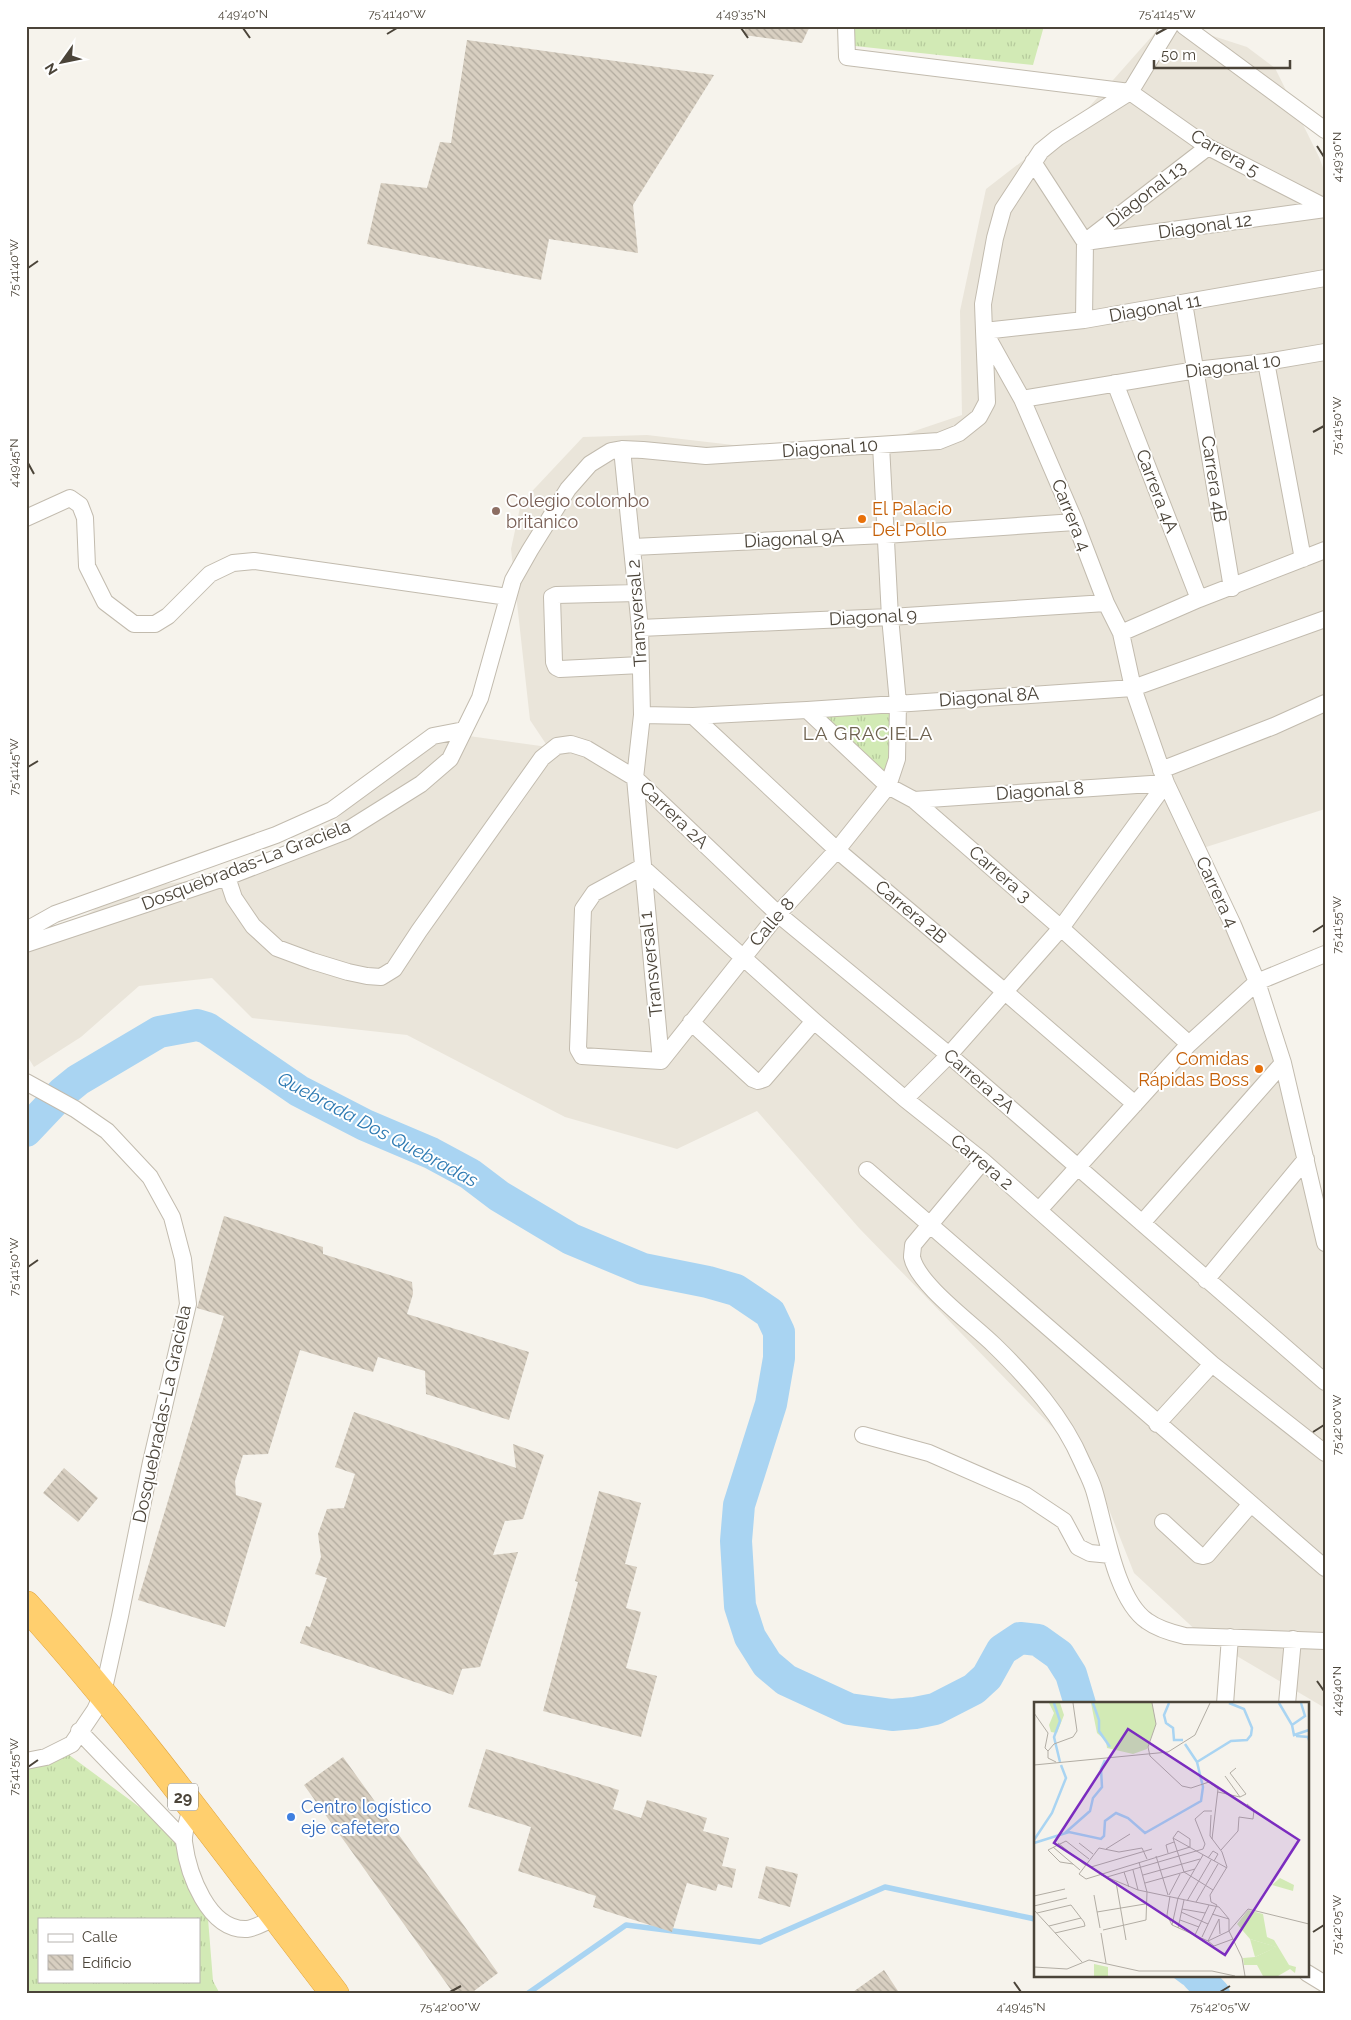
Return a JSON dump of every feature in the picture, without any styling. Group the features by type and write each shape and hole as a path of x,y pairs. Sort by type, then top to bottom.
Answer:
{"highway":[{"name":"29","path":"26,1605 103,1693 335,1994"}],"street":[{"path":"846,26 847,57 1130,92 1170,26"},
{"path":"1184,26 1325,130"},
{"name":"Carrera 5","path":"1130,92 1208,147 1325,208"},
{"name":"Carrera 4","path":"1130,92 1057,138 1042,151 1003,210 995,238 983,304 984,331 1022,399 1075,522 1106,603 1121,633 1133,688 1163,776 1233,925 1257,982 1283,1063 1325,1242"},
{"name":"Diagonal 13","path":"1085,242 1208,147"},
{"path":"1033,162 1085,242 1084,320"},
{"name":"Diagonal 12","path":"1085,242 1325,208"},
{"name":"Diagonal 11","path":"984,331 1084,320 1325,278"},
{"name":"Carrera 4B","path":"1184,302 1232,588"},
{"name":"Diagonal 10","path":"590,464 611,452 622,450 706,456 939,440 960,433 979,417 987,402 984,331"},
{"name":"Diagonal 10","path":"1022,399 1196,370 1266,362 1325,352"},
{"path":"1266,362 1303,559"},
{"name":"Carrera 4A","path":"1115,383 1199,599"},
{"name":"Calle 8","path":"661,1061 778,914 837,850 888,786 897,760 898,703 890,617 881,444"},
{"name":"Transversal 2","path":"622,450 640,628 642,715 635,778"},
{"name":"Dosquebradas-La Graciela","path":"27,932 43,937 227,877 346,831 429,778 450,759 480,698 513,580 568,490 590,464"},
{"path":"26,518 70,498 80,505 85,518 87,566 105,602 134,624 155,624 168,616 210,574 234,563 254,561 508,597"},
{"name":"Diagonal 9A","path":"633,547 885,535 1075,522"},
{"path":"1121,633 1199,599 1232,588 1325,550"},
{"path":"637,592 556,595 552,597 554,662 556,667 560,669 641,664"},
{"name":"Diagonal 9","path":"640,628 890,617 1106,603"},
{"name":"Diagonal 8A","path":"642,715 693,716 807,710 1133,688 1325,619"},
{"name":"Diagonal 8","path":"914,800 1163,776 1325,703"},
{"name":"Carrera 3","path":"807,710 888,786 914,800 1061,928 1189,1044"},
{"name":"Carrera 2B","path":"693,716 837,850 1135,1104"},
{"name":"Dosquebradas-La Graciela","path":"27,932 55,914 276,835 332,810 433,736 464,730"},
{"name":"Carrera 2A","path":"227,877 234,898 253,926 277,948 312,962 348,972 381,977 394,969 542,758 557,746 571,744 587,749 635,778 778,914 949,1055 1076,1168 1325,1382"},
{"path":"905,1099 949,1055 1061,928 1163,776"},
{"name":"Transversal 1","path":"635,778 661,1061"},
{"path":"642,867 594,893 583,909 578,1049 582,1056 661,1061"},
{"name":"Carrera 2","path":"642,867 814,1021 905,1099 983,1161 1212,1364 1325,1453"},
{"path":"1039,1210 1189,1044 1257,982 1325,954"},
{"path":"691,1022 753,1079 758,1081 764,1078 814,1021"},
{"path":"1142,1223 1283,1063"},
{"name":"Dosquebradas-La Graciela","path":"26,1761 46,1757 72,1744 95,1710 103,1693 151,1462 188,1304 183,1259 172,1217 150,1177 107,1131 74,1109 27,1082"},
{"path":"1206,1280 1306,1159"},
{"path":"983,1161 913,1245 912,1257 925,1280 1018,1368 1067,1433 1082,1460 1094,1489 1116,1572 1131,1603 1145,1621 1164,1630 1185,1636 1325,1641"},
{"path":"867,1170 1250,1505 1325,1568"},
{"path":"1157,1424 1212,1364"},
{"path":"863,1435 929,1452 1025,1495 1064,1520 1078,1547 1090,1553 1111,1555"},
{"path":"1163,1522 1199,1555 1203,1556 1207,1555 1250,1505"},
{"path":"1225,1702 1230,1637"},
{"path":"1287,1702 1293,1639"},
{"path":"79,1731 184,1840 195,1881 207,1906 220,1920 234,1928 249,1929 276,1917"},
{"path":"184,1840 192,1808"},
{"path":"1308,1973 1325,1984"}],"shaded area":[{"name":"LA GRACIELA","path":"1161,26 1182,26 1247,47 1275,68 1325,173 1325,809 1203,848 1325,1205 1325,1708 1201,1635 1134,1573 1093,1469 859,1228 757,1111 677,1149 565,1117 407,1035 252,1018 212,978 139,986 81,1037 34,1067 26,1054 26,954 128,888 226,877 334,821 433,731 548,747 530,720 511,549 521,503 583,437 647,435 733,445 876,444 962,415 960,311 986,189 1082,115"}],"green space":[{"path":"854,26 1044,26 1033,65 855,46"},
{"path":"898,703 888,786 807,710"},
{"path":"61,1749 184,1840 207,1906 213,1981 220,1994 26,1994 26,1761"}],"building":[{"path":"745,26 810,26 802,43 744,35"},
{"path":"467,40 714,75 633,205 638,253 549,239 541,280 367,244 381,183 427,188 440,142 451,143"},
{"path":"224,1216 323,1247 323,1254 412,1282 413,1294 407,1314 529,1352 509,1420 426,1394 425,1371 378,1357 373,1372 300,1350 268,1454 243,1455 235,1481 236,1495 262,1503 225,1627 138,1600 224,1316 197,1308"},
{"path":"354,1412 516,1468 513,1444 544,1455 523,1519 505,1521 493,1555 518,1552 480,1667 462,1669 453,1695 300,1643 306,1626 310,1627 327,1578 315,1574 321,1557 318,1534 327,1509 344,1508 355,1474 335,1467"},
{"path":"64,1468 98,1498 78,1522 43,1493"},
{"path":"599,1491 641,1503 625,1564 637,1567 626,1608 641,1612 626,1668 657,1676 641,1737 543,1711 578,1582 575,1581"},
{"path":"486,1749 619,1790 613,1809 641,1818 647,1800 707,1818 703,1831 729,1838 722,1866 736,1869 732,1888 718,1884 716,1891 687,1883 672,1932 593,1907 596,1896 518,1871 531,1827 468,1807"},
{"path":"343,1757 498,1973 470,1994 454,1994 304,1785"},
{"path":"766,1866 798,1874 790,1907 758,1898"},
{"path":"884,1970 900,1994 850,1994"}],"waterway":[{"name":"Quebrada Dos Quebradas","path":"26,1131 62,1093 78,1080 159,1032 197,1025 207,1028 299,1091 365,1125 431,1153 470,1174 499,1196 571,1239 643,1269 708,1282 736,1290 770,1313 779,1332 779,1358 771,1404 739,1505 736,1541 740,1606 750,1637 767,1664 786,1680 849,1709 892,1715 915,1713 935,1709 974,1689 987,1677 1002,1650 1020,1638 1038,1640 1059,1655 1071,1674 1079,1702"},
{"path":"527,1994 626,1925 760,1942 885,1887 1034,1919"},
{"path":"1179,1978 1184,1982 1204,1984"},
{"name":"Quebrada Dos Quebradas","path":"1199,1978 1214,1994"}],"place":[{"name":"Colegio colombo britanico","path":"496,511"},
{"name":"El Palacio Del Pollo","path":"862,519"},
{"name":"Comidas Rápidas Boss","path":"1259,1069"},
{"name":"Centro logístico eje cafetero","path":"291,1817"}],"district":[{"name":"LA GRACIELA","path":"868,733"}]}
